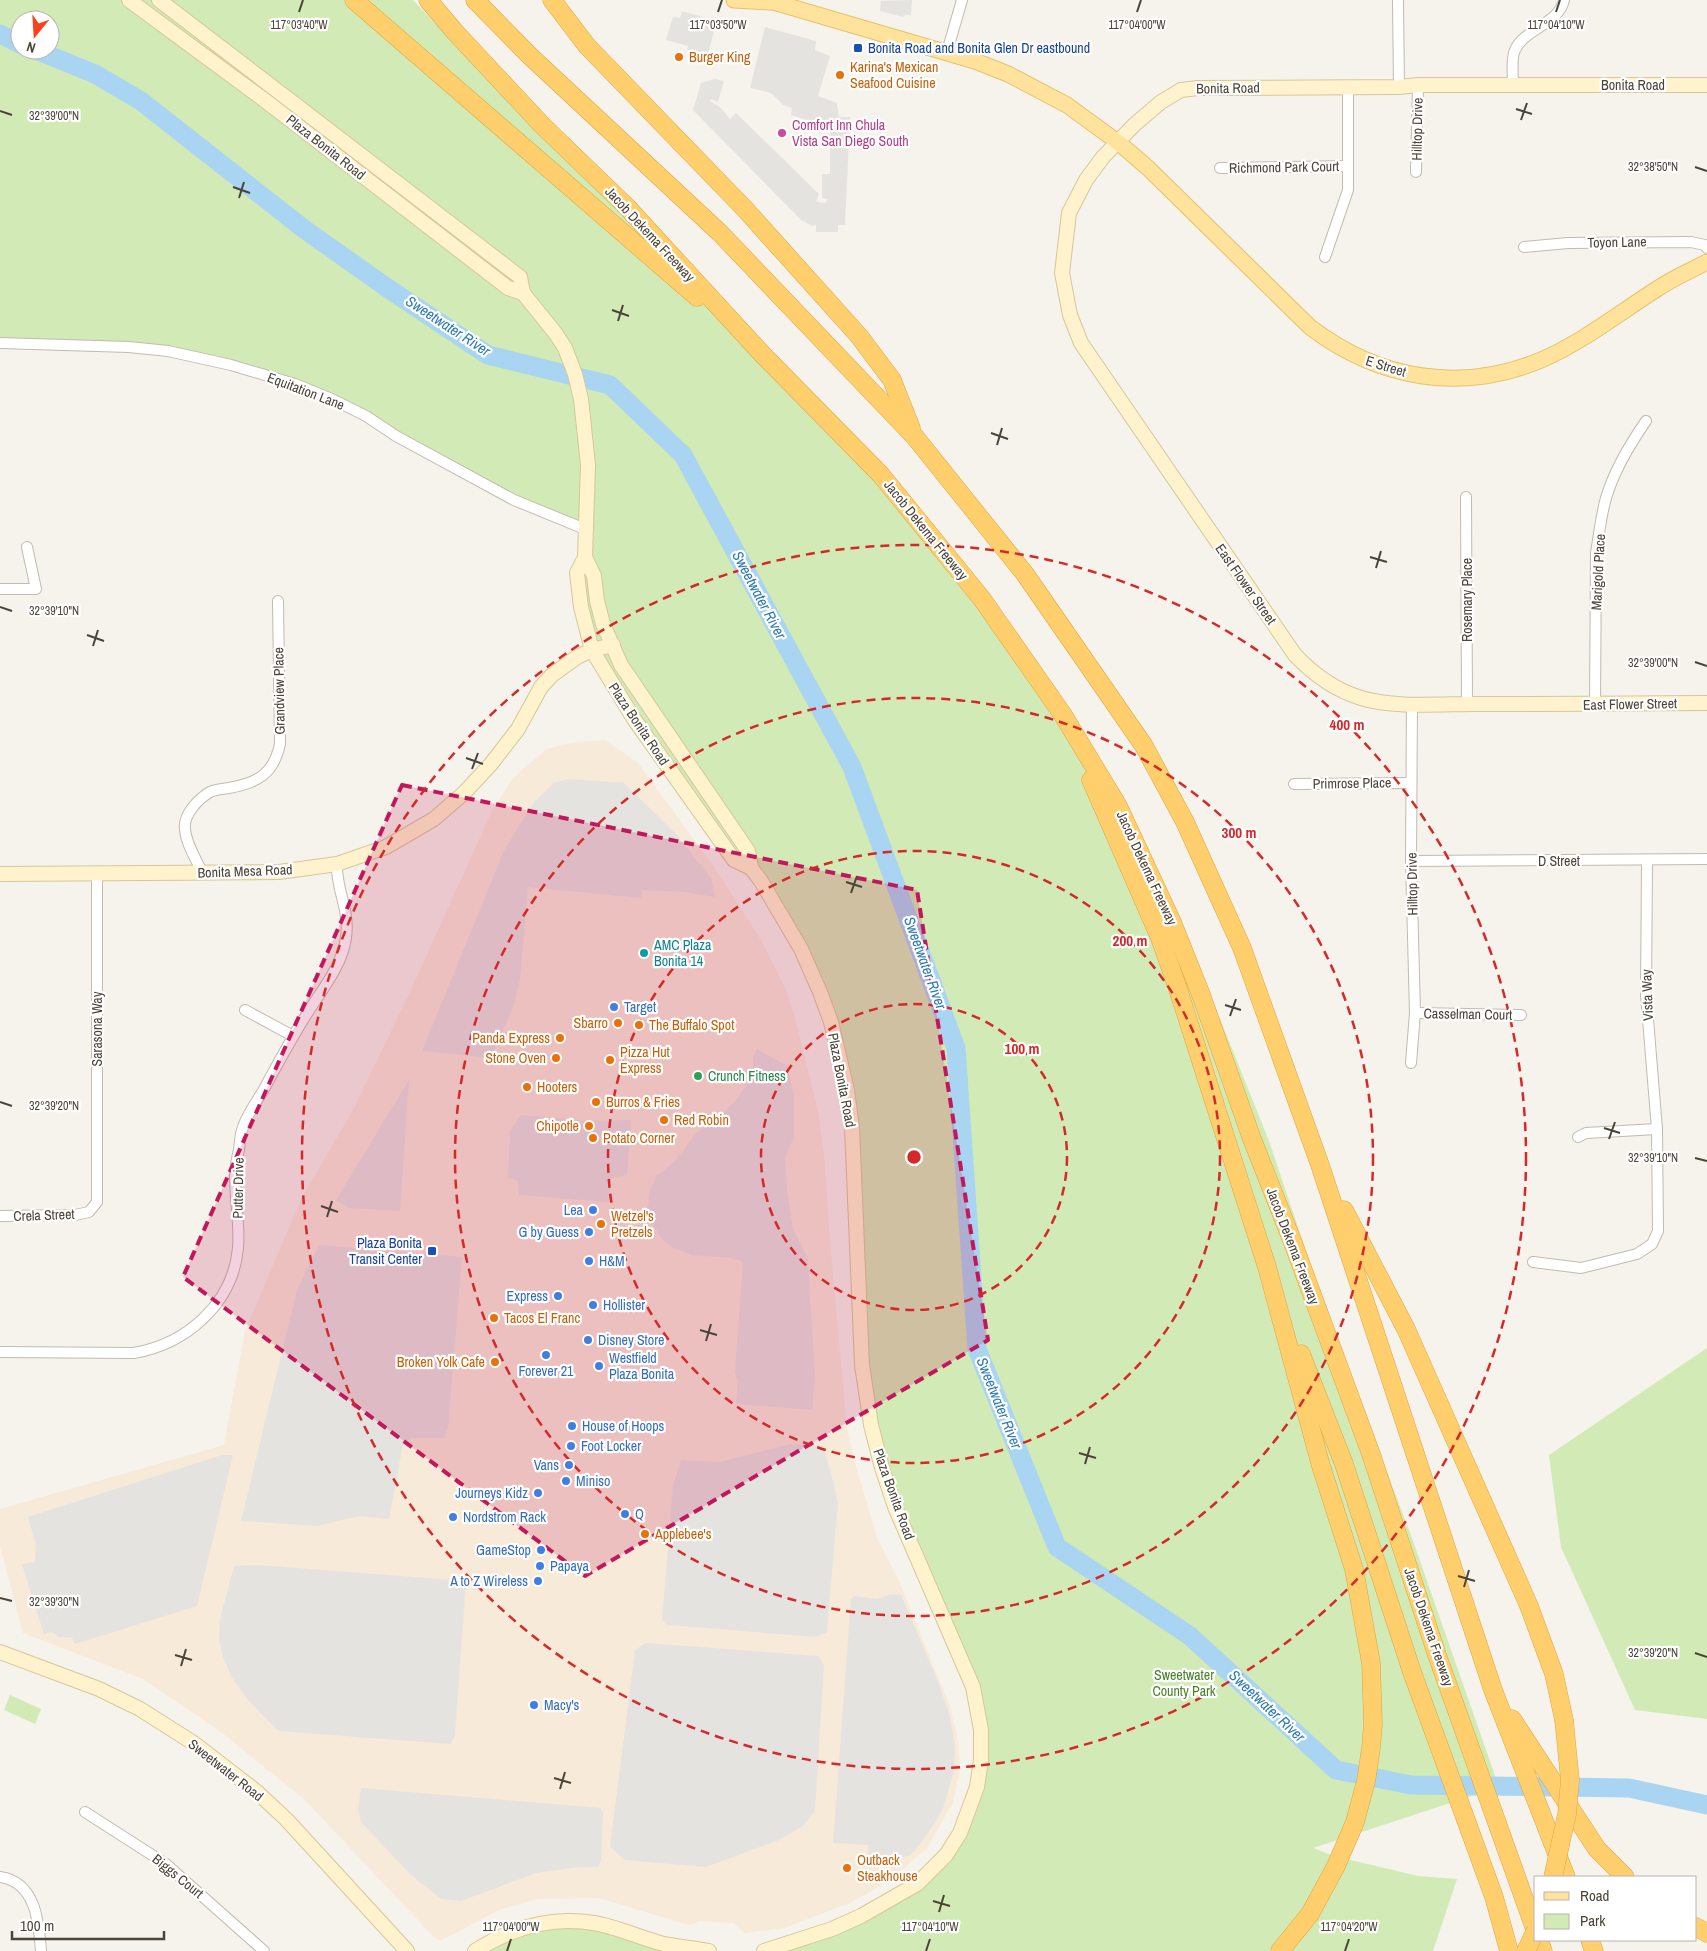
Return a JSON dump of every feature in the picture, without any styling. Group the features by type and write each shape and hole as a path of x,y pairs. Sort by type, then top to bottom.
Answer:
{"highway":[{"path":"354,0 764,355"},
{"name":"Jacob Dekema Freeway","path":"428,0 455,32 536,118 627,207 764,355 881,476 982,599 1063,715 1118,806 1176,931 1200,992 1252,1139 1293,1243 1370,1454 1438,1655 1534,1926"},
{"path":"475,0 530,56 720,233 915,437 1025,574 1144,746 1185,822 1242,948 1320,1165 1493,1690 1566,1876"},
{"path":"552,0 587,46 744,208 859,336 892,380 915,437"},
{"path":"568,0 575,31"},
{"path":"1063,715 1166,954 1186,1013 1267,1267 1321,1466 1354,1569 1371,1663 1373,1724 1371,1748 1366,1781 1355,1822 1336,1866 1310,1914 1280,1951"},
{"path":"1320,1165 1406,1329 1529,1606 1554,1674 1564,1720 1570,1780 1567,1814 1554,1876"},
{"path":"1267,1267 1344,1464 1412,1672 1494,1897 1509,1951"},
{"path":"1493,1690 1597,1849 1624,1876"},
{"path":"1526,1951 1534,1935"}],"main road":[{"name":"Plaza Bonita Road","path":"129,0 275,108 508,288 523,293"},
{"name":"Plaza Bonita Road","path":"159,0 520,277 523,293 565,348 575,374 581,399 588,465 585,557 594,576 597,601 603,624 621,665 748,851 751,868 774,902 800,949 820,992 831,1022 847,1090 852,1127 862,1365 871,1426 895,1507 973,1687 981,1730 981,1760 977,1787 960,1833 946,1854 917,1884 861,1916 832,1929 764,1951"},
{"path":"734,0 769,1 975,61 1021,80 1067,105 1119,143"},
{"name":"Bonita Road","path":"1119,143 1146,114 1181,90 1198,88 1398,87 1418,85 1707,86"},
{"name":"E Street","path":"1119,143 1148,168 1310,327 1332,343 1356,356 1373,364 1408,374 1461,378 1494,374 1526,366 1565,348 1603,326 1659,287 1707,262"},
{"name":"East Flower Street","path":"1119,143 1104,157 1086,180 1069,214 1062,273 1070,315 1081,343 1295,655 1325,681 1349,694 1372,701 1412,704 1707,703"},
{"name":"Plaza Bonita Road","path":"585,557 577,573 582,607 592,650 634,720 734,860 751,868"},
{"name":"Bonita Mesa Road","path":"0,874 279,872 337,864 386,847 434,819 464,793 491,764 518,729 541,687 552,675 577,657 592,650 613,645"},
{"name":"Sweetwater Road","path":"0,1652 99,1689 140,1709 195,1744 257,1792 286,1819 407,1951"},
{"path":"475,1951 495,1938 547,1921 596,1923 662,1943 709,1951"}],"street":[{"path":"947,52 962,0"},
{"name":"Hilltop Drive","path":"1398,0 1398,87"},
{"path":"1513,86 1514,51 1523,40 1552,17 1564,0"},
{"name":"Hilltop Drive","path":"1416,172 1418,85"},
{"path":"1325,257 1348,190 1348,86"},
{"name":"Richmond Park Court","path":"1220,168 1348,166"},
{"name":"Toyon Lane","path":"1524,247 1568,243 1691,242 1705,244 1707,248"},
{"name":"Equitation Lane","path":"0,343 129,347 168,351 231,365 295,384 366,416 396,436 514,500 585,529"},
{"name":"Marigold Place","path":"1595,704 1596,552 1598,537 1606,499 1612,483 1637,434 1646,421"},
{"name":"Rosemary Place","path":"1466,497 1467,704"},
{"path":"0,589 36,589 27,547"},
{"name":"Grandview Place","path":"202,872 187,841 184,827 188,814 196,804 211,792 248,785 260,778 269,769 279,751 278,601"},
{"name":"Hilltop Drive","path":"1411,1063 1415,1013 1411,861 1412,704"},
{"name":"Primrose Place","path":"1294,784 1411,783"},
{"name":"D Street","path":"1411,861 1647,861 1707,859"},
{"name":"Vista Way","path":"1533,1262 1581,1268 1637,1254 1652,1244 1658,1231 1657,1129 1646,995 1647,861"},
{"name":"Putter Drive","path":"0,1352 134,1353 147,1351 182,1336 207,1315 225,1290 238,1247 235,1174 243,1127 293,1036 333,973 344,946 347,929 346,911 336,876 337,864"},
{"name":"Sarasona Way","path":"97,872 98,1186"},
{"path":"245,1010 293,1036"},
{"name":"Casselman Court","path":"1415,1013 1521,1015"},
{"path":"1578,1137 1586,1134 1657,1129"},
{"name":"Crela Street","path":"0,1216 75,1215 89,1212 97,1202 98,1186"},
{"name":"Biggs Court","path":"85,1812 166,1864 264,1951"},
{"path":"0,1877 19,1885 28,1894 34,1905 39,1926 41,1951"}],"highlighted area":[{"path":"402,785 917,890 988,1340 585,1576 183,1277"}],"shaded area":[{"path":"912,0 911,15 903,17 880,11 881,1 873,1"},
{"path":"682,11 717,21 708,53 702,51 701,54 687,50 688,46 666,40 673,17 680,18"},
{"path":"765,27 816,41 815,50 830,56 818,96 837,103 839,117 850,117 845,225 838,225 838,232 816,232 816,225 812,226 801,220 693,110 701,83 715,79 724,81 718,102 711,99 710,101 721,108 730,119 736,113 819,194 816,202 825,203 828,199 822,198 822,174 830,174 830,127 791,115 792,108 783,105 771,93 750,88"},
{"path":"605,740 638,763 714,867 761,940 786,990 795,1018 818,1111 824,1154 847,1429 877,1538 899,1581 949,1704 958,1740 960,1768 953,1802 928,1847 892,1879 850,1903 784,1928 744,1933 734,1923 700,1921 689,1925 599,1898 537,1899 499,1910 440,1941 432,1935 304,1799 221,1732 143,1679 23,1633 0,1545 0,1509 224,1445 245,1331 302,1197 352,1112 410,992 492,811 513,778 546,749 572,743"},
{"path":"569,779 624,783 675,833 711,878 715,897 684,892 642,890 641,898 528,887 520,980 513,1008 491,1058 422,1051 504,851 534,802 554,783"},
{"path":"757,1049 787,1066 794,1095 794,1137 785,1157 787,1190 793,1229 808,1259 815,1379 812,1410 736,1404 738,1380 735,1372 743,1262 731,1258 691,1255 672,1247 661,1238 652,1223 648,1209 650,1190 656,1177 676,1160 696,1133 718,1118 734,1102 753,1077 753,1057"},
{"path":"409,1080 400,1211 349,1208 336,1200"},
{"path":"521,1115 587,1121 631,1120 627,1175 611,1178 609,1202 519,1195 518,1181 508,1178 510,1131"},
{"path":"319,1245 462,1257 448,1428 444,1438 412,1438 403,1444 389,1519 359,1516 317,1526 241,1521 297,1290"},
{"path":"790,1444 818,1445 824,1448 838,1503 827,1632 816,1637 667,1625 662,1620 673,1486 681,1460 720,1462"},
{"path":"222,1455 233,1455 197,1606 75,1644 72,1638 59,1637 52,1632 44,1634 22,1564 35,1562 36,1545 28,1517"},
{"path":"258,1565 466,1581 455,1736 450,1744 280,1731 276,1729 249,1701 232,1678 223,1657 219,1639 220,1619 234,1566"},
{"path":"892,1594 901,1595 939,1684 950,1717 955,1747 954,1770 944,1806 920,1844 910,1855 903,1857 868,1855 868,1845 833,1843 851,1599 854,1596 877,1599"},
{"path":"646,1643 819,1656 824,1666 815,1811 803,1826 779,1840 706,1867 625,1860 610,1847 635,1650"},
{"path":"361,1788 601,1808 603,1813 601,1861 598,1867 579,1867 536,1873 461,1901 441,1899 410,1874 361,1822 358,1810"}],"green space":[{"name":"Sweetwater County Park","path":"0,0 413,0 535,130 622,212 880,474 982,599 1182,924 1269,1141 1327,1313 1413,1541 1499,1787 1313,1848 1334,1856 1418,1876 1457,1879 1433,1951 764,1951 830,1930 933,1868 973,1801 979,1716 895,1508 868,1407 853,1136 829,1020 774,902 622,689 597,647 585,592 583,562 585,524 513,499 338,402 192,352 0,341"},
{"path":"1707,1348 1707,1719 1635,1710 1561,1547 1549,1455"},
{"path":"10,1695 41,1709 35,1724 4,1710"},
{"path":"554,1921 705,1951 475,1951"}],"waterway":[{"name":"Sweetwater River","path":"0,34 10,39"},
{"name":"Sweetwater River","path":"60,60 95,74 141,101 304,229 386,287 488,355 610,385 683,455 852,767 956,1048 977,1349 1057,1547 1190,1636 1336,1770 1411,1785 1629,1788 1707,1805"}],"place":[{"name":"Bonita Road and Bonita Glen Dr eastbound","path":"858,48"},
{"name":"Burger King","path":"679,57"},
{"name":"Karina's Mexican Seafood Cuisine","path":"840,75"},
{"name":"Comfort Inn Chula Vista San Diego South","path":"782,133"},
{"name":"AMC Plaza Bonita 14","path":"644,953"},
{"name":"Target","path":"614,1007"},
{"name":"Sbarro","path":"618,1023"},
{"name":"The Buffalo Spot","path":"639,1025"},
{"name":"Panda Express","path":"560,1038"},
{"name":"Stone Oven","path":"556,1058"},
{"name":"Pizza Hut Express","path":"610,1060"},
{"name":"Crunch Fitness","path":"698,1076"},
{"name":"Hooters","path":"527,1087"},
{"name":"Burros & Fries","path":"596,1102"},
{"name":"Red Robin","path":"664,1120"},
{"name":"Chipotle","path":"589,1126"},
{"name":"Potato Corner","path":"593,1138"},
{"name":"Lea","path":"593,1210"},
{"name":"Wetzel's Pretzels","path":"601,1224"},
{"name":"G by Guess","path":"589,1232"},
{"name":"Plaza Bonita Transit Center","path":"432,1251"},
{"name":"H&M","path":"589,1261"},
{"name":"Express","path":"558,1296"},
{"name":"Hollister","path":"593,1305"},
{"name":"Tacos El Franc","path":"494,1318"},
{"name":"Disney Store","path":"588,1340"},
{"name":"Forever 21","path":"546,1355"},
{"name":"Broken Yolk Cafe","path":"495,1362"},
{"name":"Westfield Plaza Bonita","path":"599,1366"},
{"name":"House of Hoops","path":"572,1426"},
{"name":"Foot Locker","path":"571,1446"},
{"name":"Vans","path":"569,1465"},
{"name":"Miniso","path":"566,1481"},
{"name":"Journeys Kidz","path":"538,1493"},
{"name":"Q","path":"625,1514"},
{"name":"Nordstrom Rack","path":"453,1517"},
{"name":"Applebee's","path":"645,1534"},
{"name":"GameStop","path":"541,1550"},
{"name":"Papaya","path":"540,1566"},
{"name":"A to Z Wireless","path":"538,1581"},
{"name":"Macy's","path":"534,1705"},
{"name":"Outback Steakhouse","path":"847,1868"}]}
